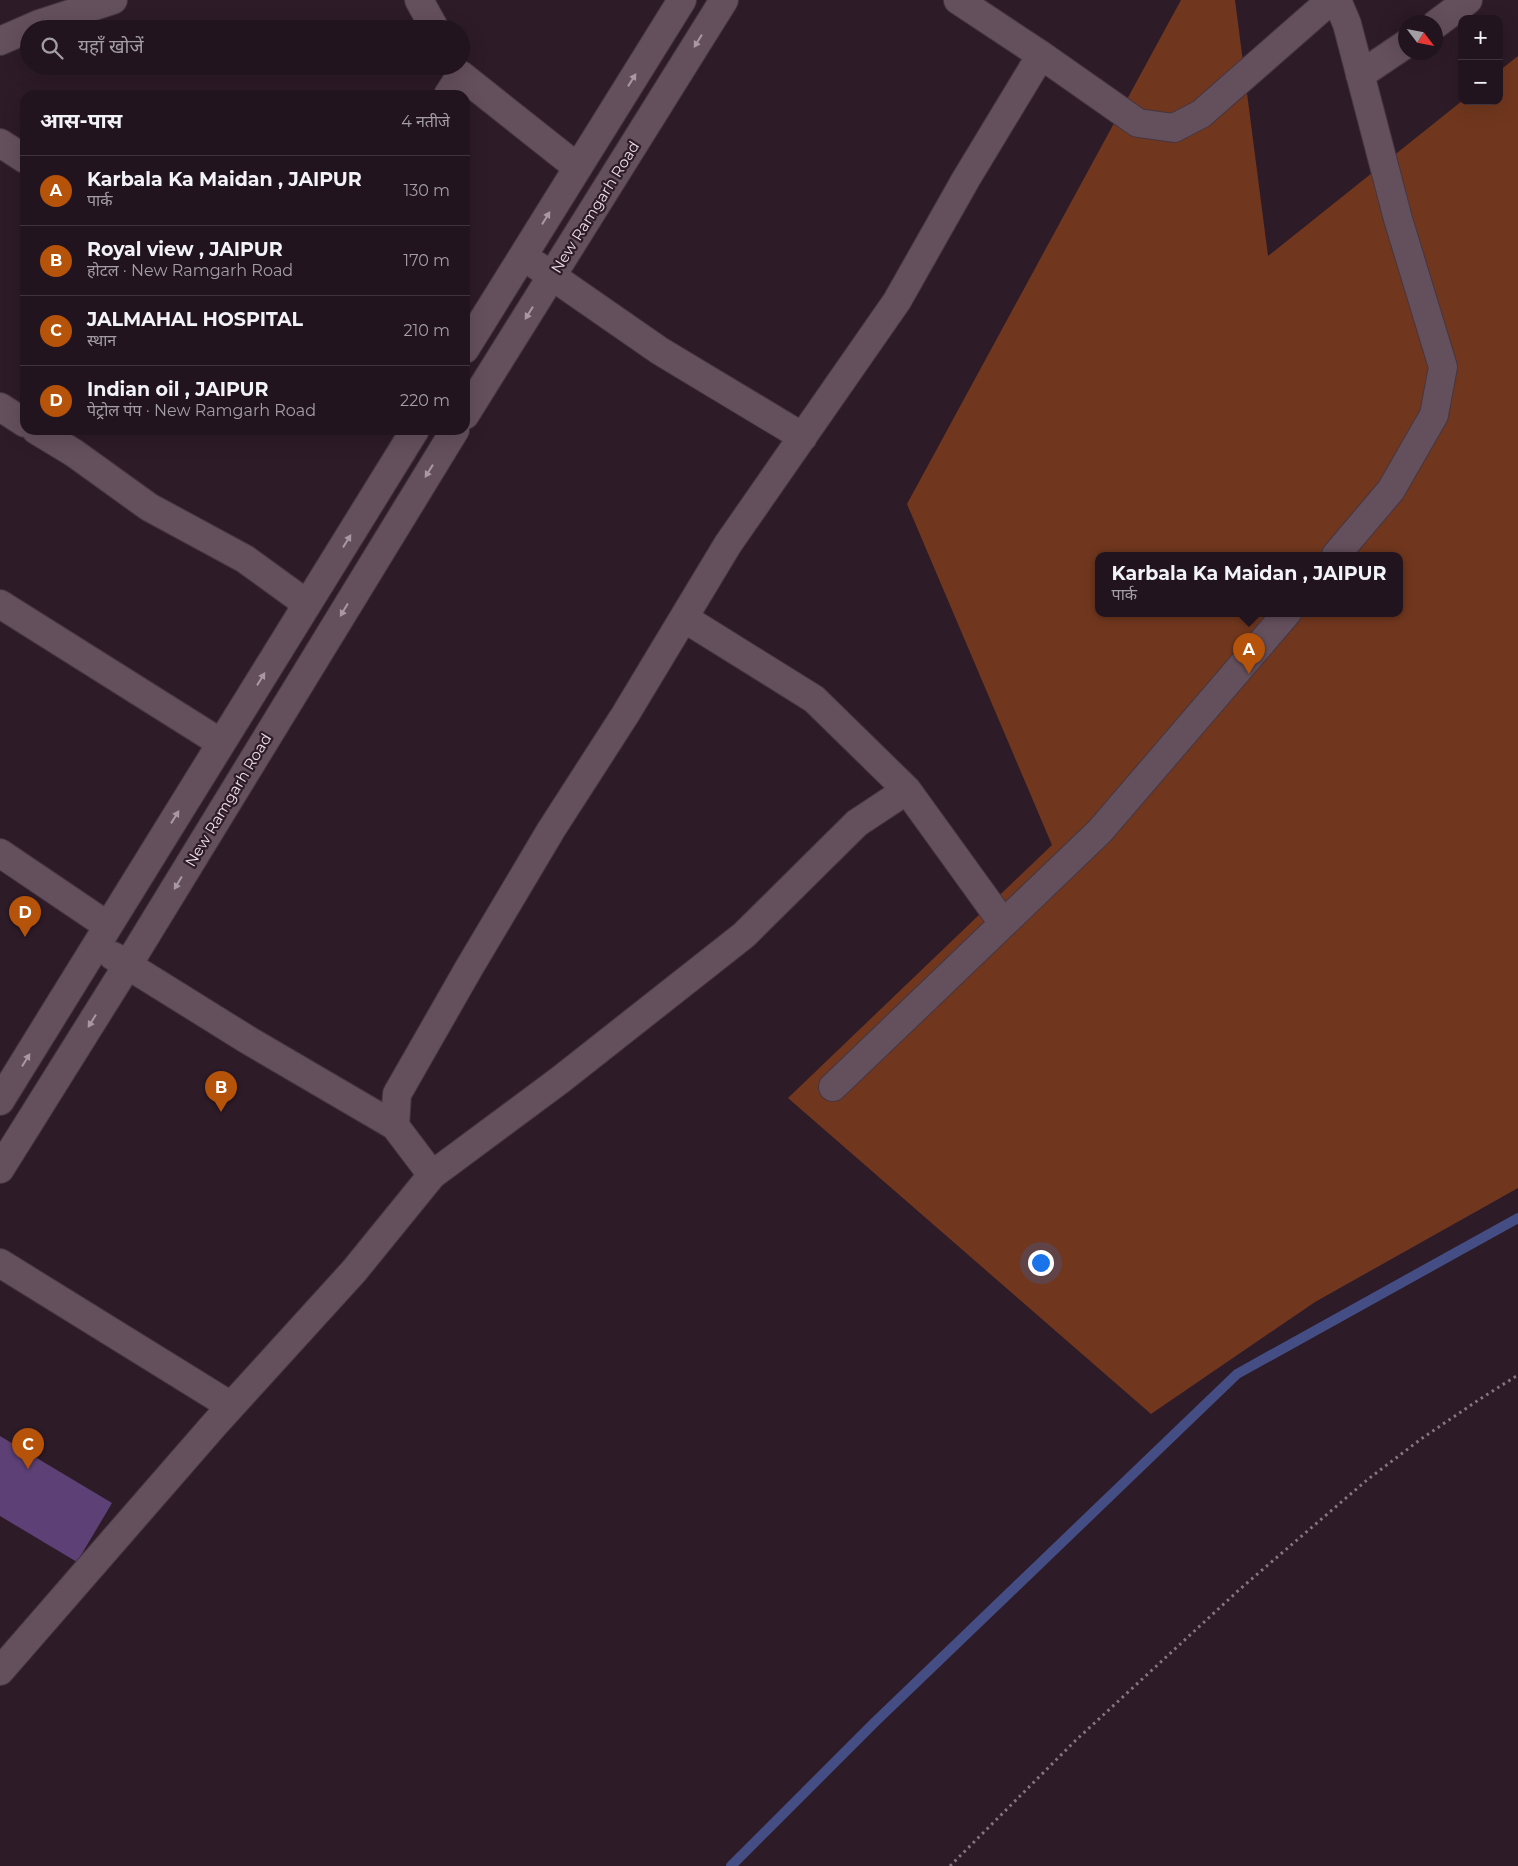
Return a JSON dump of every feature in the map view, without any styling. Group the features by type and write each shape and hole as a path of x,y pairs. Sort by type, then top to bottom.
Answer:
{"street":[{"path":"50,20 113,0"},
{"path":"419,0 430,20"},
{"path":"470,341 682,0"},
{"name":"New Ramgarh Road","path":"470,406 724,0"},
{"path":"958,0 1138,122 1174,128 1201,114 1331,0"},
{"path":"1337,0 1347,24 1398,219 1443,367 1434,415 1391,490 1339,552"},
{"path":"1443,19 1468,0"},
{"path":"0,40 20,32"},
{"path":"1360,75 1398,49"},
{"path":"395,1126 397,1094 551,830 625,715 728,544 897,301 966,179 1041,55"},
{"path":"455,79 577,167"},
{"path":"0,143 20,156"},
{"path":"523,255 660,351 802,437"},
{"path":"0,407 20,420"},
{"path":"44,435 149,507 244,559 307,604"},
{"path":"0,1101 412,435"},
{"name":"New Ramgarh Road","path":"0,1169 127,966 452,435"},
{"path":"0,604 221,743"},
{"path":"833,1087 1100,831 1284,617"},
{"path":"684,618 814,699 908,790 1003,923"},
{"path":"0,1671 231,1406 354,1271 432,1175 560,1080 744,935 857,823 908,790"},
{"path":"0,853 103,935 127,966 248,1040 395,1126 432,1175"},
{"path":"0,1263 231,1406"}],"path":[{"path":"950,1866 1075,1741 1240,1589 1402,1453 1448,1420 1518,1375"}],"shaded area":[{"path":"1181,0 1235,0 1268,256 1458,104 1503,105 1503,68 1518,56 1518,1188 1315,1302 1151,1414 788,1098 1052,845 907,504"}],"building":[{"path":"0,1436 112,1503 77,1562 0,1516"}],"waterway":[{"path":"731,1866 875,1722 1237,1374 1518,1218"}],"place":[{"name":"Karbala Ka Maidan , JAIPUR","path":"1249,674"},
{"name":"Indian oil , JAIPUR","path":"25,937"},
{"name":"Royal view , JAIPUR","path":"221,1112"},
{"name":"JALMAHAL HOSPITAL","path":"28,1469"}]}
